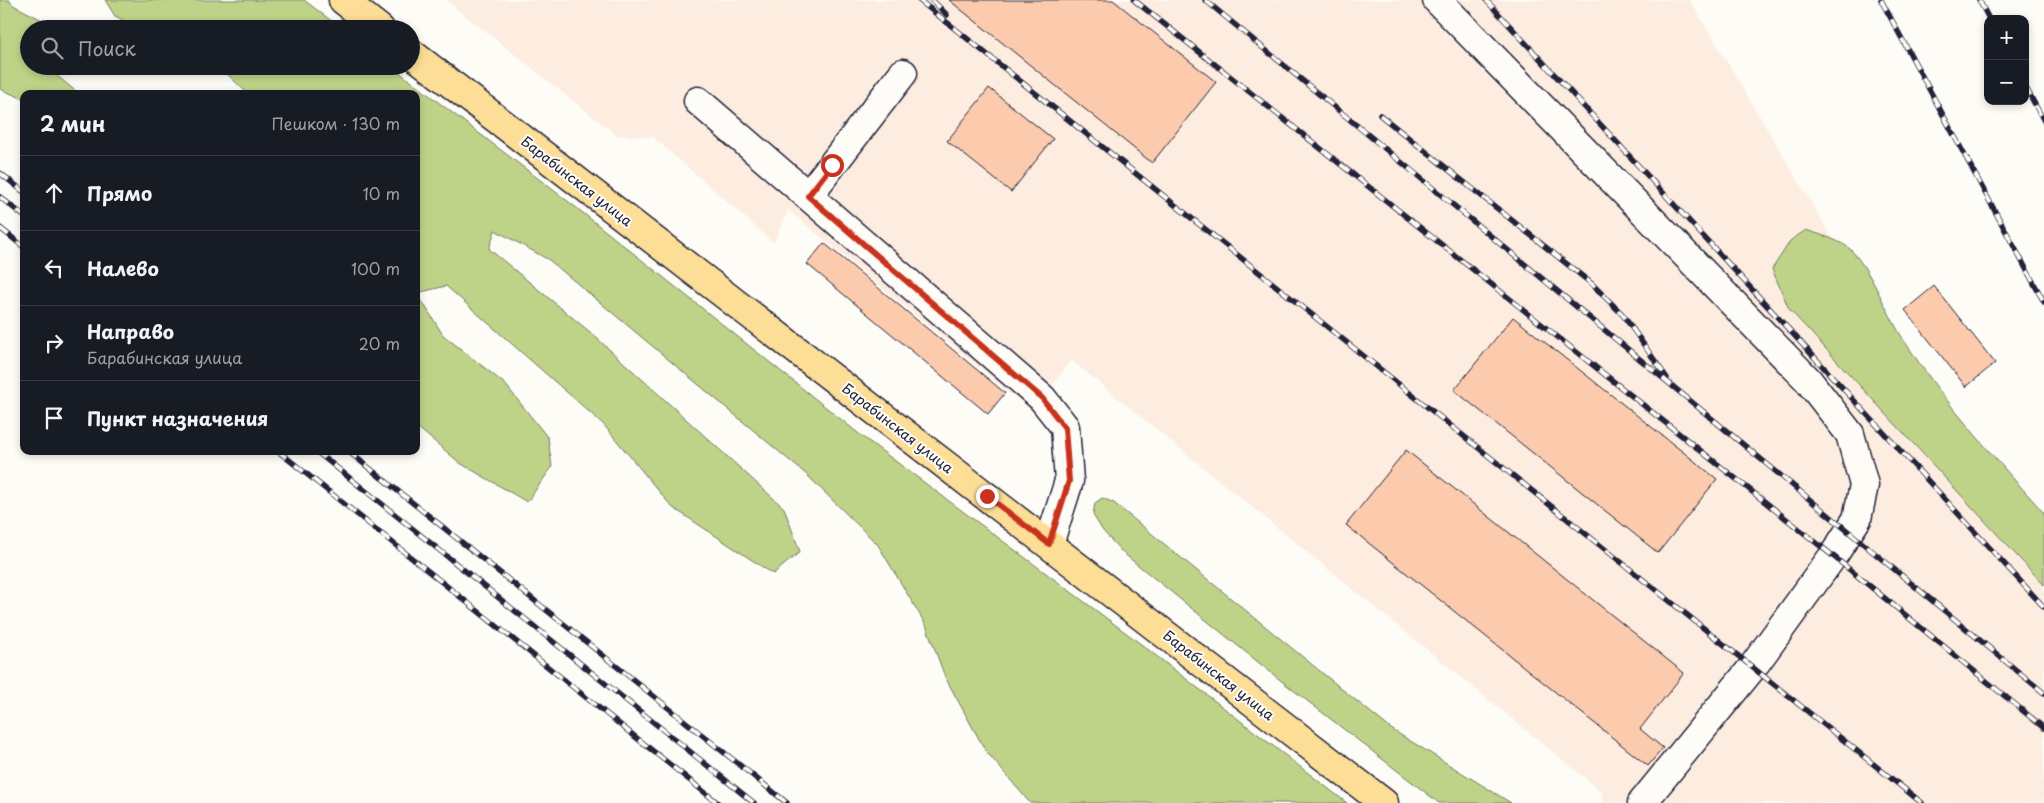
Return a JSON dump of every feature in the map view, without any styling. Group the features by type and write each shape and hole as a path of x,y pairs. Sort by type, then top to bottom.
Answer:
{"main road":[{"path":"343,0 369,20"},
{"name":"Барабинская улица","path":"420,60 1384,803"}],"lane":[{"path":"1437,0 1808,380 1850,434 1864,485 1856,519 1833,556 1752,668 1642,803"},
{"path":"808,196 903,73"},
{"path":"698,101 1042,398 1065,428 1069,481 1049,544"}],"shaded area":[{"path":"446,0 1690,0 1934,408 2044,531 2044,803 1604,803 1601,791 1071,360 1033,412 788,210 774,243 653,137 616,135"}],"green space":[{"path":"0,0 9,0 13,5 42,20 20,20 20,75 56,75 74,90 20,90 20,97 0,89"},
{"path":"105,0 304,0 330,20 123,20 115,16"},
{"path":"228,75 403,75 578,209 863,437 1133,638 1347,803 1030,803 985,750 945,677 926,625 878,545 807,475 549,260 495,230 489,249 590,332 784,508 800,552 773,574 672,507 603,424 446,286 420,292 420,90 244,90"},
{"path":"1806,230 1847,247 1859,259 1898,331 1920,365 1971,430 2044,513 2044,585 1789,309 1772,269 1791,240"},
{"path":"420,298 443,335 505,384 548,438 552,467 527,502 460,463 420,429"},
{"path":"1102,498 1114,503 1391,729 1511,803 1439,803 1279,679 1123,553 1103,531 1093,515 1095,503"}],"building":[{"path":"949,0 1113,0 1216,82 1152,163"},
{"path":"989,88 1053,139 1011,192 947,141"},
{"path":"824,243 1005,393 988,414 807,264"},
{"path":"1934,286 1995,363 1966,387 1905,310"},
{"path":"1513,317 1717,479 1658,553 1454,390"},
{"path":"1406,450 1684,673 1640,729 1663,748 1648,766 1346,525"}],"railway":[{"path":"919,0 1922,803"},
{"path":"932,0 947,15"},
{"path":"1134,0 1833,556 2044,728"},
{"path":"1205,0 2044,693"},
{"path":"1486,0 2044,607"},
{"path":"1881,0 2044,302"},
{"path":"1979,0 1987,15"},
{"path":"2029,93 2044,121"},
{"path":"1380,115 1592,284 1623,315 1667,378"},
{"path":"0,173 20,189"},
{"path":"0,197 20,213"},
{"path":"0,228 20,244"},
{"path":"283,455 718,803"},
{"path":"321,455 754,803"},
{"path":"353,455 787,803"}],"route":[{"path":"832,165 808,196 1042,398 1065,428 1069,481 1049,544 987,496"}]}
